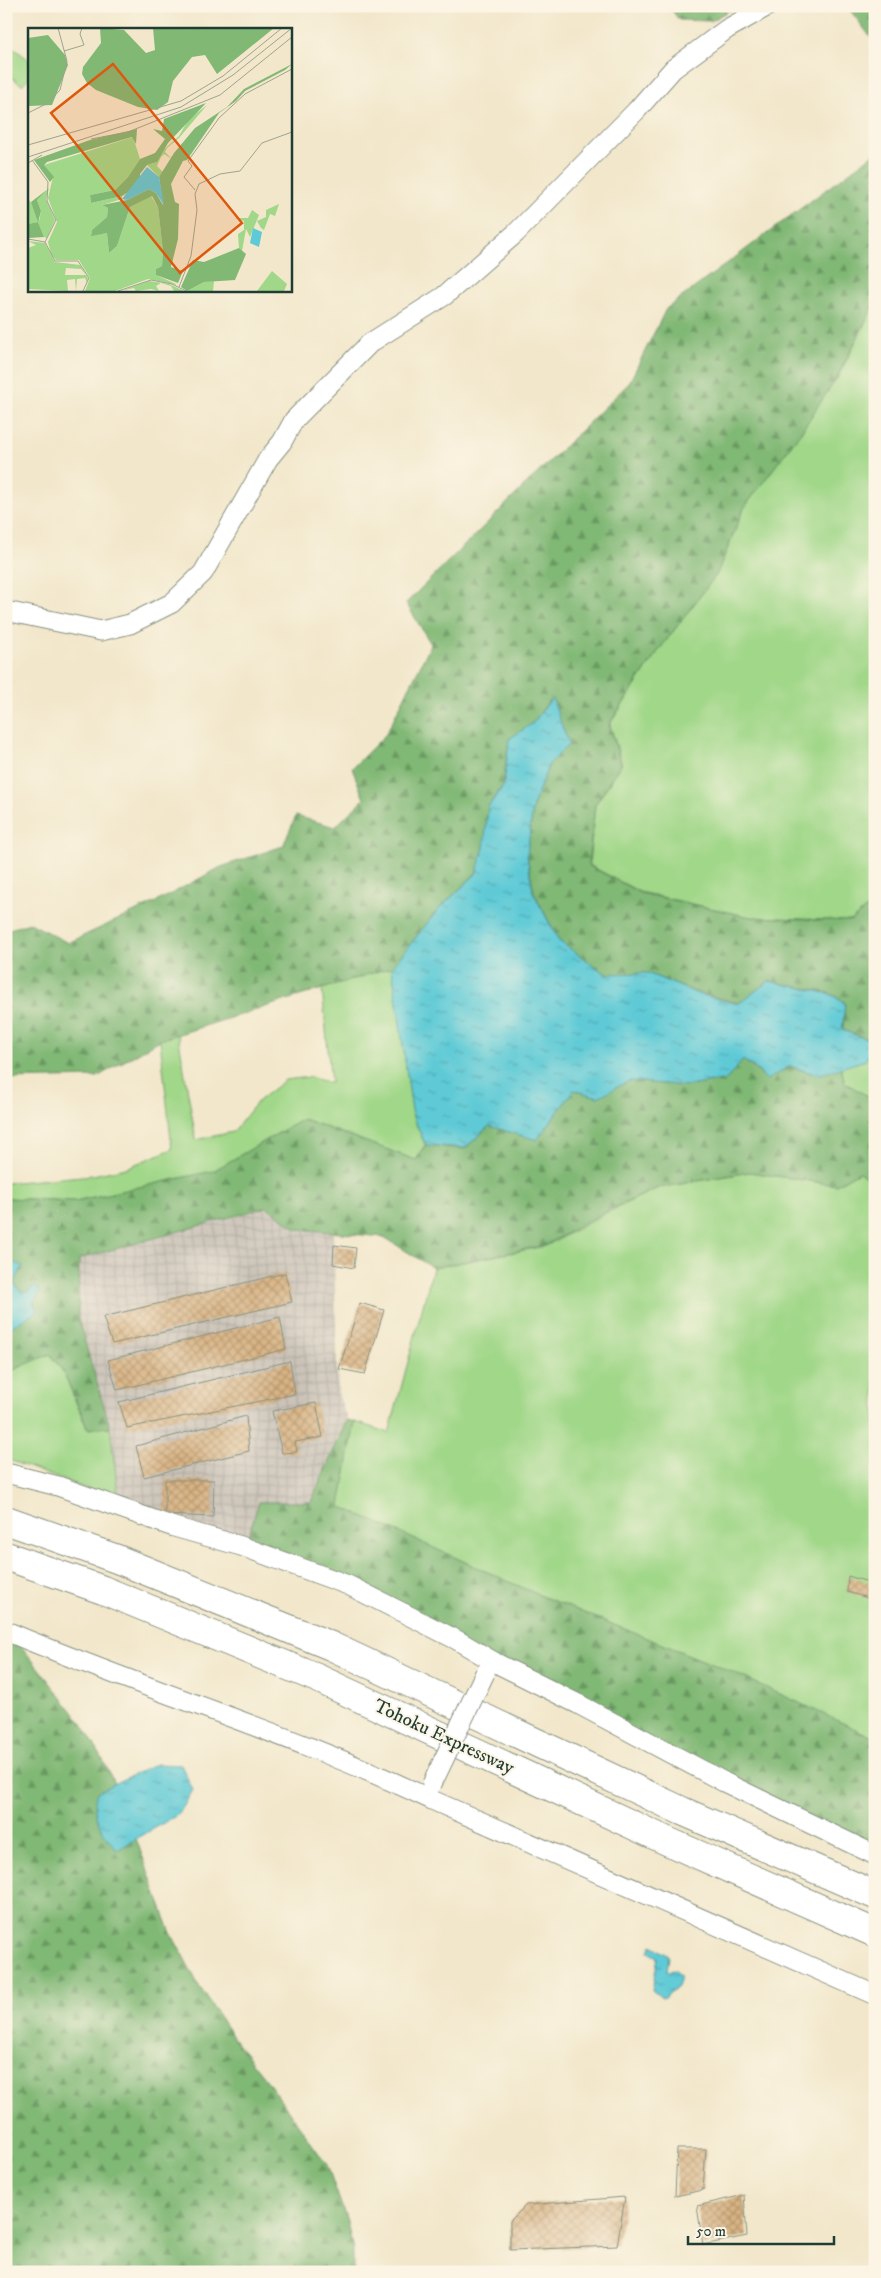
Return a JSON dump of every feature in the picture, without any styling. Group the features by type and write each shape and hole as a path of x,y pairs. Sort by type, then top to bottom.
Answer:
{"highway":[{"name":"Tohoku Expressway","path":"6,1520 117,1559 331,1646 682,1811 875,1895"},
{"name":"Tohoku Expressway","path":"6,1556 103,1590 317,1678 667,1841 875,1933"}],"street":[{"path":"6,612 102,631 130,624 172,603 203,573 264,467 282,442 294,420 363,350 370,343 444,296 516,233 636,112 673,69 727,29 768,6"},
{"path":"6,1473 58,1486 174,1527 241,1546 348,1585 456,1640 490,1668 578,1704 724,1782 875,1855"},
{"path":"6,1631 60,1654 379,1775 432,1792 875,1995"},
{"path":"432,1792 490,1668"}],"shaded area":[{"path":"267,1208 297,1228 333,1232 338,1393 347,1420 311,1502 259,1502 247,1540 119,1501 110,1427 78,1319 79,1259"}],"green space":[{"path":"669,6 736,6 711,21 679,20"},
{"path":"847,6 875,6 875,43"},
{"path":"6,42 28,59 28,79 22,85 6,73"},
{"path":"875,153 875,303 837,377 801,432 744,508 717,574 659,650 609,724 621,764 595,805 588,865 640,893 751,917 851,921 875,901 875,1042 843,1030 845,1002 830,993 769,981 739,1003 698,993 647,973 606,974 559,941 534,892 527,855 533,806 549,764 569,744 551,698 533,723 509,739 503,785 488,806 484,849 476,873 438,910 392,967 160,1040 97,1077 6,1079 6,930 30,923 68,943 156,902 221,867 283,846 296,816 335,827 364,799 352,768 386,734 431,644 406,603 629,383 666,309"},
{"path":"875,303 875,901 851,921 750,917 640,892 589,865 595,805 622,764 610,724 659,650 717,574 744,508 838,377"},
{"path":"392,967 413,1117 425,1145 416,1160 303,1119 213,1171 75,1201 6,1198 6,1183 93,1175 126,1168 172,1149 160,1040 178,1034 196,1140 233,1132 259,1100 285,1080 309,1077 331,1083 322,988"},
{"path":"874,1042 875,1100 845,1083 841,1067 866,1060"},
{"path":"743,1060 767,1079 790,1067 818,1075 841,1067 845,1083 875,1100 875,1183 859,1172 836,1185 749,1172 658,1188 603,1213 546,1245 433,1268 384,1237 297,1229 267,1207 79,1259 78,1319 110,1427 88,1429 64,1373 50,1354 6,1373 6,1198 75,1201 213,1171 303,1119 416,1160 426,1145 465,1149 489,1126 537,1140 574,1090 598,1097 628,1081 688,1086 726,1080"},
{"path":"750,1172 836,1185 859,1172 875,1183 875,1738 732,1672 539,1595 339,1506 355,1422 389,1433 433,1268 546,1246 604,1214 658,1188"},
{"path":"50,1354 64,1373 87,1429 110,1427 119,1501 6,1459 6,1373"},
{"path":"347,1420 355,1422 340,1506 539,1595 732,1672 875,1738 875,1849 247,1540 259,1502 311,1502"},
{"path":"6,1627 81,1722 101,1756 119,1793 171,1933 199,1986 239,2046 268,2082 327,2165 347,2221 353,2250 353,2272 6,2272"}],"water":[{"path":"552,698 569,744 549,764 533,806 527,855 533,892 559,941 606,974 647,973 698,994 738,1004 769,981 830,994 845,1003 842,1030 874,1042 866,1060 818,1075 790,1066 767,1080 755,1068 743,1060 726,1080 688,1086 629,1081 598,1097 574,1090 537,1140 489,1126 465,1148 426,1145 413,1117 392,967 438,910 476,874 484,848 488,807 504,785 509,739 533,723"},
{"path":"6,1260 23,1266 14,1283 22,1293 36,1286 40,1292 33,1303 38,1311 6,1330"},
{"path":"156,1764 181,1765 193,1790 179,1814 117,1850 102,1830 96,1816 95,1800 97,1792"},
{"path":"652,1945 669,1956 667,1971 675,1970 681,1977 678,1986 663,1999 652,1990 658,1957 649,1952"}],"building":[{"path":"334,1245 356,1248 354,1268 333,1264"},
{"path":"285,1273 292,1302 112,1344 103,1317"},
{"path":"360,1303 384,1310 365,1374 339,1369"},
{"path":"280,1317 286,1349 117,1390 108,1360"},
{"path":"290,1361 295,1394 127,1428 119,1402"},
{"path":"316,1403 323,1437 295,1442 297,1452 282,1453 272,1411"},
{"path":"246,1416 249,1451 144,1477 136,1446"},
{"path":"165,1480 214,1480 213,1517 165,1515"},
{"path":"848,1576 875,1584 875,1600 847,1592"},
{"path":"677,2149 706,2149 703,2190 675,2196"},
{"path":"744,2195 747,2236 703,2245 697,2206"},
{"path":"625,2197 617,2246 510,2250 510,2221 526,2205"}]}
